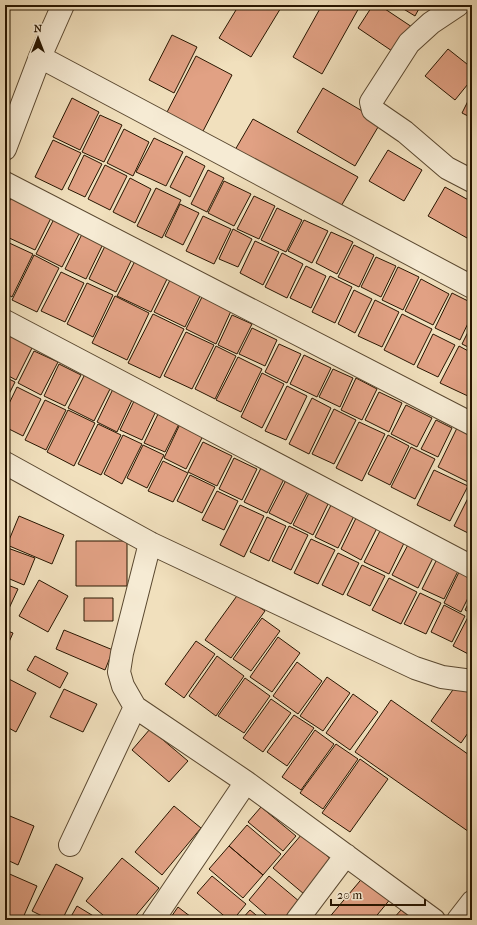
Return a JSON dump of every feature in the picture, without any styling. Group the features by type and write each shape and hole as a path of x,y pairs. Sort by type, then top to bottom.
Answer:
{"street":[{"path":"458,5 430,23 409,43 371,102 373,110 406,132 447,168 472,182"},
{"path":"5,149 40,57 57,6"},
{"path":"40,57 472,287"},
{"path":"5,184 472,424"},
{"path":"5,321 472,567"},
{"path":"5,463 150,543 415,668 442,677 472,681"},
{"path":"150,543 122,653 119,672 123,686 135,707 246,782 434,920"},
{"path":"70,845 135,707"},
{"path":"153,920 246,782"},
{"path":"298,920 346,855"},
{"path":"458,920 472,902"}],"building":[{"path":"239,5 282,6 251,57 219,38"},
{"path":"322,5 360,6 322,74 293,57"},
{"path":"373,5 379,5 415,29 398,55 358,28"},
{"path":"397,5 421,5 415,16"},
{"path":"172,35 197,47 174,93 149,80"},
{"path":"448,49 472,68 472,79 455,100 425,76"},
{"path":"196,56 232,75 201,135 165,116"},
{"path":"323,88 381,122 355,166 297,132"},
{"path":"472,93 472,118 462,113"},
{"path":"72,98 99,112 80,150 53,137"},
{"path":"100,115 122,125 104,162 82,152"},
{"path":"253,119 358,177 340,208 235,150"},
{"path":"124,129 149,142 133,176 107,163"},
{"path":"154,138 183,152 166,186 136,172"},
{"path":"53,140 81,153 62,190 35,177"},
{"path":"388,150 422,170 404,201 369,181"},
{"path":"84,155 102,164 85,197 68,189"},
{"path":"186,156 205,166 190,197 170,187"},
{"path":"105,165 127,176 110,210 88,199"},
{"path":"208,170 224,178 207,212 191,204"},
{"path":"130,178 151,189 135,223 113,212"},
{"path":"224,181 251,194 234,226 208,213"},
{"path":"445,187 472,202 472,229 467,238 428,216"},
{"path":"156,188 181,200 162,238 137,226"},
{"path":"12,196 52,216 35,250 5,236 5,210"},
{"path":"254,196 275,206 259,239 237,229"},
{"path":"180,204 199,213 183,245 165,236"},
{"path":"277,208 302,220 286,252 261,240"},
{"path":"203,216 231,229 214,264 186,251"},
{"path":"55,217 81,230 62,267 36,254"},
{"path":"304,220 328,231 312,263 288,251"},
{"path":"233,229 252,239 238,267 219,259"},
{"path":"83,232 104,242 86,279 65,269"},
{"path":"331,232 353,242 337,274 316,263"},
{"path":"5,241 33,254 12,297 5,293"},
{"path":"255,241 279,252 263,285 240,273"},
{"path":"106,244 133,257 116,292 89,279"},
{"path":"354,245 374,255 359,287 338,277"},
{"path":"282,253 303,264 287,298 265,287"},
{"path":"34,255 59,268 37,312 12,300"},
{"path":"376,257 396,266 381,297 361,287"},
{"path":"135,261 168,277 151,312 117,296"},
{"path":"306,266 326,276 311,308 290,298"},
{"path":"398,267 419,277 403,310 382,300"},
{"path":"61,272 84,283 65,322 41,311"},
{"path":"330,276 352,287 335,323 312,312"},
{"path":"171,278 202,292 185,327 154,312"},
{"path":"421,279 449,294 433,325 405,311"},
{"path":"87,283 113,295 93,337 67,324"},
{"path":"354,290 372,299 355,333 338,324"},
{"path":"452,293 472,303 472,315 460,340 435,328"},
{"path":"115,296 149,313 127,360 92,343"},
{"path":"202,297 231,311 216,344 186,329"},
{"path":"375,300 399,312 382,347 358,336"},
{"path":"153,314 184,329 160,378 128,363"},
{"path":"402,314 432,329 414,365 384,350"},
{"path":"232,315 252,324 237,354 218,345"},
{"path":"472,324 472,349 462,344"},
{"path":"252,328 277,340 265,366 239,354"},
{"path":"186,332 214,345 192,389 164,376"},
{"path":"10,334 33,346 16,380 5,374 5,344"},
{"path":"433,334 455,345 438,377 417,367"},
{"path":"279,344 301,354 287,383 265,372"},
{"path":"216,346 236,356 215,399 195,389"},
{"path":"459,346 472,353 472,393 470,397 440,383"},
{"path":"34,351 58,362 41,395 18,383"},
{"path":"304,355 331,368 317,397 290,384"},
{"path":"238,357 262,369 241,412 216,400"},
{"path":"59,364 81,375 65,406 44,396"},
{"path":"333,369 353,378 340,407 319,397"},
{"path":"262,373 284,384 262,428 241,417"},
{"path":"85,374 111,387 94,421 68,408"},
{"path":"5,377 15,382 5,402"},
{"path":"356,378 377,389 362,420 341,410"},
{"path":"287,386 307,396 286,440 265,431"},
{"path":"17,387 41,399 23,436 5,427 5,412"},
{"path":"113,389 133,398 117,432 97,422"},
{"path":"379,392 402,403 389,432 365,420"},
{"path":"312,398 331,408 309,454 289,444"},
{"path":"135,399 157,409 142,440 120,430"},
{"path":"45,400 66,410 46,450 25,440"},
{"path":"406,405 432,418 417,447 391,434"},
{"path":"334,409 356,420 334,464 312,454"},
{"path":"68,410 95,423 74,466 47,452"},
{"path":"159,412 180,422 165,452 144,443"},
{"path":"436,420 452,428 438,457 421,449"},
{"path":"359,422 385,434 362,481 336,468"},
{"path":"98,424 121,435 101,475 78,464"},
{"path":"180,424 203,436 186,469 164,458"},
{"path":"457,428 472,436 472,474 468,482 438,467"},
{"path":"123,435 142,444 122,484 104,474"},
{"path":"388,435 409,446 390,485 368,474"},
{"path":"203,442 232,456 217,486 188,472"},
{"path":"143,445 164,455 147,488 127,478"},
{"path":"411,447 435,459 415,499 391,487"},
{"path":"234,458 257,469 242,500 219,489"},
{"path":"163,461 188,473 173,502 148,491"},
{"path":"261,468 284,479 267,513 244,502"},
{"path":"434,470 468,486 450,521 417,505"},
{"path":"190,475 215,487 202,513 177,501"},
{"path":"286,480 308,491 291,524 269,513"},
{"path":"472,490 472,535 454,526"},
{"path":"217,491 238,501 224,530 202,520"},
{"path":"309,493 329,502 313,535 293,525"},
{"path":"240,505 264,516 244,557 220,545"},
{"path":"331,505 354,516 338,548 315,537"},
{"path":"19,516 64,535 52,564 7,545"},
{"path":"357,516 378,526 361,560 341,549"},
{"path":"267,517 286,526 269,561 250,552"},
{"path":"289,526 308,535 291,570 272,561"},
{"path":"381,529 405,541 389,574 364,562"},
{"path":"311,539 335,550 318,584 294,573"},
{"path":"76,541 127,541 127,586 76,586"},
{"path":"410,541 435,554 418,588 392,575"},
{"path":"5,547 35,558 24,585 5,577"},
{"path":"338,553 359,563 343,595 322,585"},
{"path":"437,559 459,569 444,599 422,589"},
{"path":"362,565 385,576 370,606 347,595"},
{"path":"461,568 472,573 472,590 461,612 444,603"},
{"path":"389,578 417,592 401,624 372,610"},
{"path":"39,580 68,596 48,632 19,616"},
{"path":"5,584 18,589 5,617"},
{"path":"239,593 265,611 231,658 205,640"},
{"path":"420,593 441,603 426,634 404,624"},
{"path":"472,596 472,614 465,610"},
{"path":"84,598 113,598 113,621 84,621"},
{"path":"444,605 465,616 452,642 431,632"},
{"path":"468,617 472,619 472,656 453,646"},
{"path":"262,618 280,631 251,671 233,659"},
{"path":"5,630 13,633 5,651"},
{"path":"64,630 113,650 105,670 56,649"},
{"path":"278,637 300,653 272,692 250,677"},
{"path":"196,641 215,654 184,698 165,684"},
{"path":"35,656 68,673 60,688 27,670"},
{"path":"217,656 244,676 216,716 189,696"},
{"path":"297,662 322,681 298,714 273,696"},
{"path":"5,677 36,693 16,732 5,726"},
{"path":"327,677 350,693 323,731 300,716"},
{"path":"245,678 270,696 244,733 218,716"},
{"path":"457,684 472,694 472,727 461,743 431,721"},
{"path":"64,689 97,704 83,732 50,717"},
{"path":"353,694 378,712 350,750 326,733"},
{"path":"271,699 291,713 263,752 243,738"},
{"path":"391,700 472,757 472,834 355,752"},
{"path":"294,715 314,728 287,766 267,752"},
{"path":"150,729 188,761 169,782 132,750"},
{"path":"315,730 334,744 301,790 282,777"},
{"path":"336,744 358,759 323,809 300,793"},
{"path":"360,759 388,779 350,832 322,813"},
{"path":"174,806 201,828 162,875 135,852"},
{"path":"261,807 296,836 283,851 248,822"},
{"path":"5,814 34,826 18,865 5,859"},
{"path":"247,825 281,854 263,875 229,846"},
{"path":"302,834 333,861 304,894 273,868"},
{"path":"229,846 263,875 243,898 209,869"},
{"path":"122,858 159,888 132,920 109,920 86,901"},
{"path":"56,864 83,878 62,920 50,920 32,911"},
{"path":"5,872 37,886 22,920 5,919"},
{"path":"365,875 392,897 373,920 327,920"},
{"path":"212,876 246,904 233,920 229,920 197,893"},
{"path":"269,876 300,902 285,920 272,920 249,900"},
{"path":"77,906 100,920 69,920"},
{"path":"178,907 195,920 169,920"},
{"path":"250,910 262,920 241,920"},
{"path":"401,910 414,920 392,920"}]}
